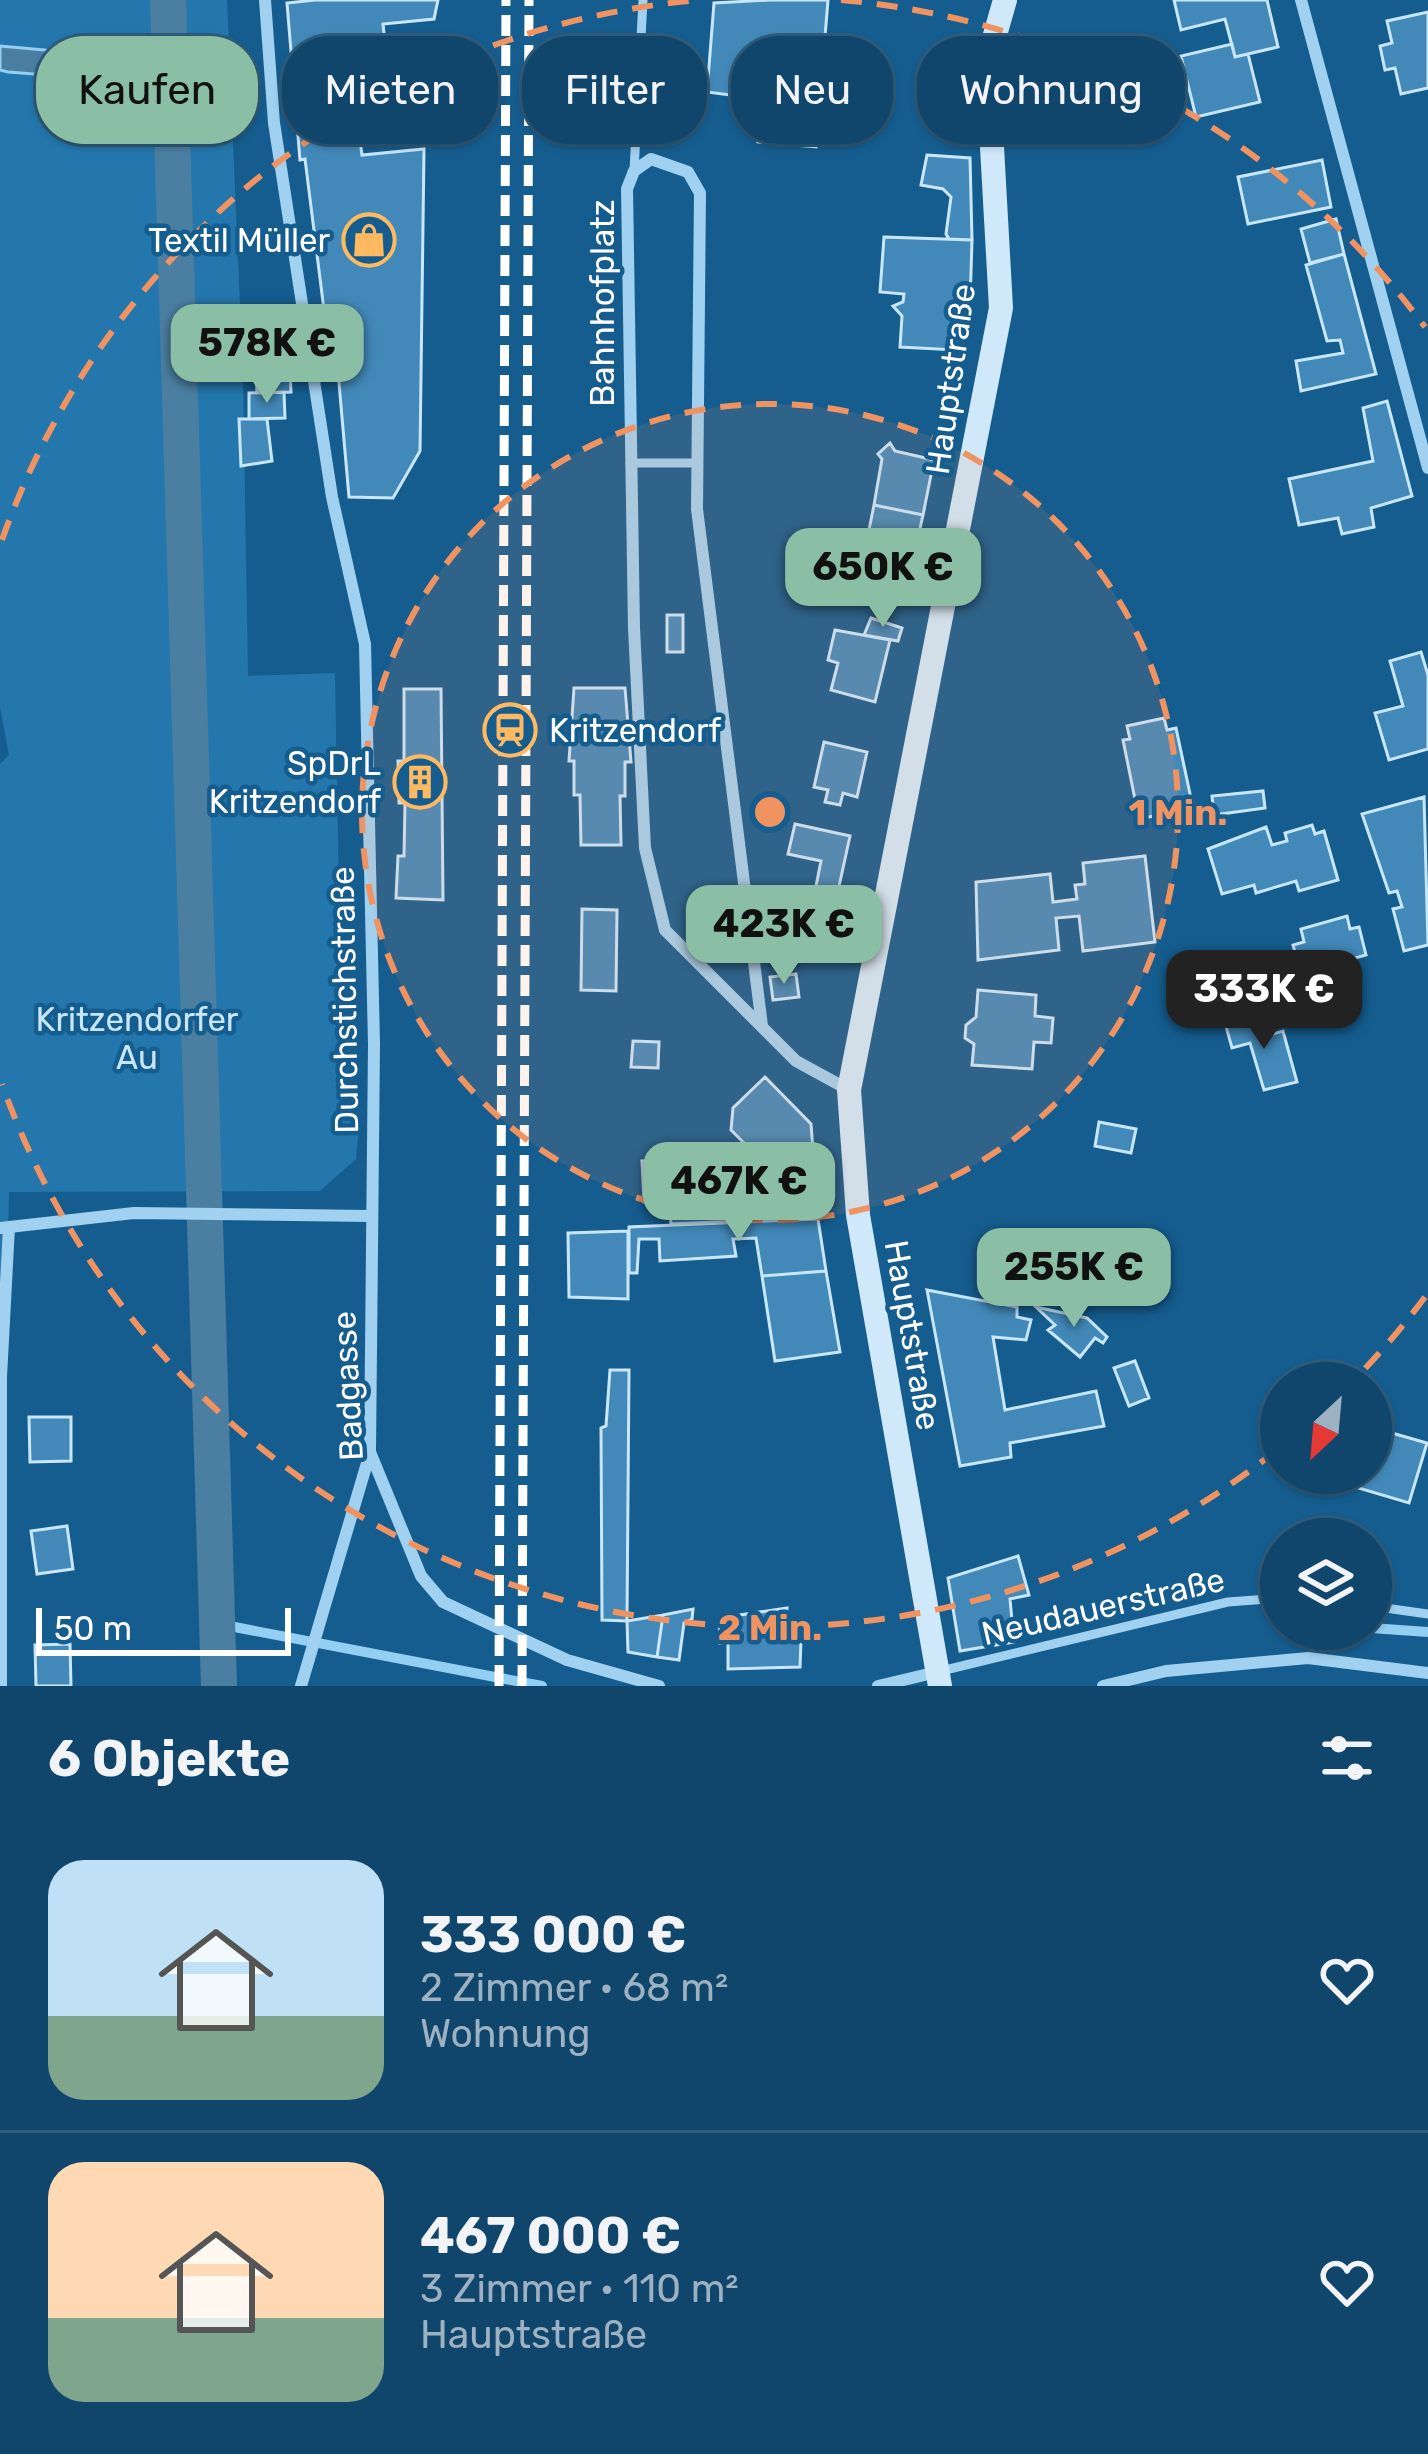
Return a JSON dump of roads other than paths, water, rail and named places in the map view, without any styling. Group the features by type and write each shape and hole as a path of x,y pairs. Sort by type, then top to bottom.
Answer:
{"main road":[{"name":"Hauptstraße","path":"939,1679 858,1214 849,1090 1000,308 991,129 993,42 1005,0"}],"street":[{"name":"Durchstichstraße","path":"265,0 274,123 332,497 365,644 374,1044 371,1216"},
{"path":"1301,0 1428,468"},
{"name":"Bahnhofplatz","path":"762,1026 697,509 700,193 688,172 651,159 634,172 627,189 634,628 650,869 665,930 796,1060 849,1090"},
{"path":"1,1686 4,1227 134,1213 288,1211 371,1216"},
{"name":"Badgasse","path":"371,1216 370,1452 421,1576 443,1602 567,1660 658,1686"},
{"path":"301,1686 370,1452"},
{"path":"1103,1686 1166,1671 1308,1658 1428,1673"},
{"path":"878,1686 939,1679"}],"lane":[{"path":"634,172 643,0"},
{"path":"630,463 697,463"},
{"name":"Neudauerstraße","path":"939,1679 1228,1602 1260,1600"},
{"path":"1392,1609 1428,1614"}],"waterway":[{"path":"168,0 219,1686"},
{"path":"219,1624 542,1686"},
{"path":"1392,1629 1428,1632"}],"railway":[{"path":"499,1686 506,0"},
{"path":"522,1686 529,0"}],"place":[{"name":"Textil Müller","path":"369,240"},
{"name":"Kritzendorf","path":"510,730"},
{"name":"SpDrL Kritzendorf","path":"420,782"}],"park label":[{"name":"Kritzendorfer Au","path":"137,1038"}]}
